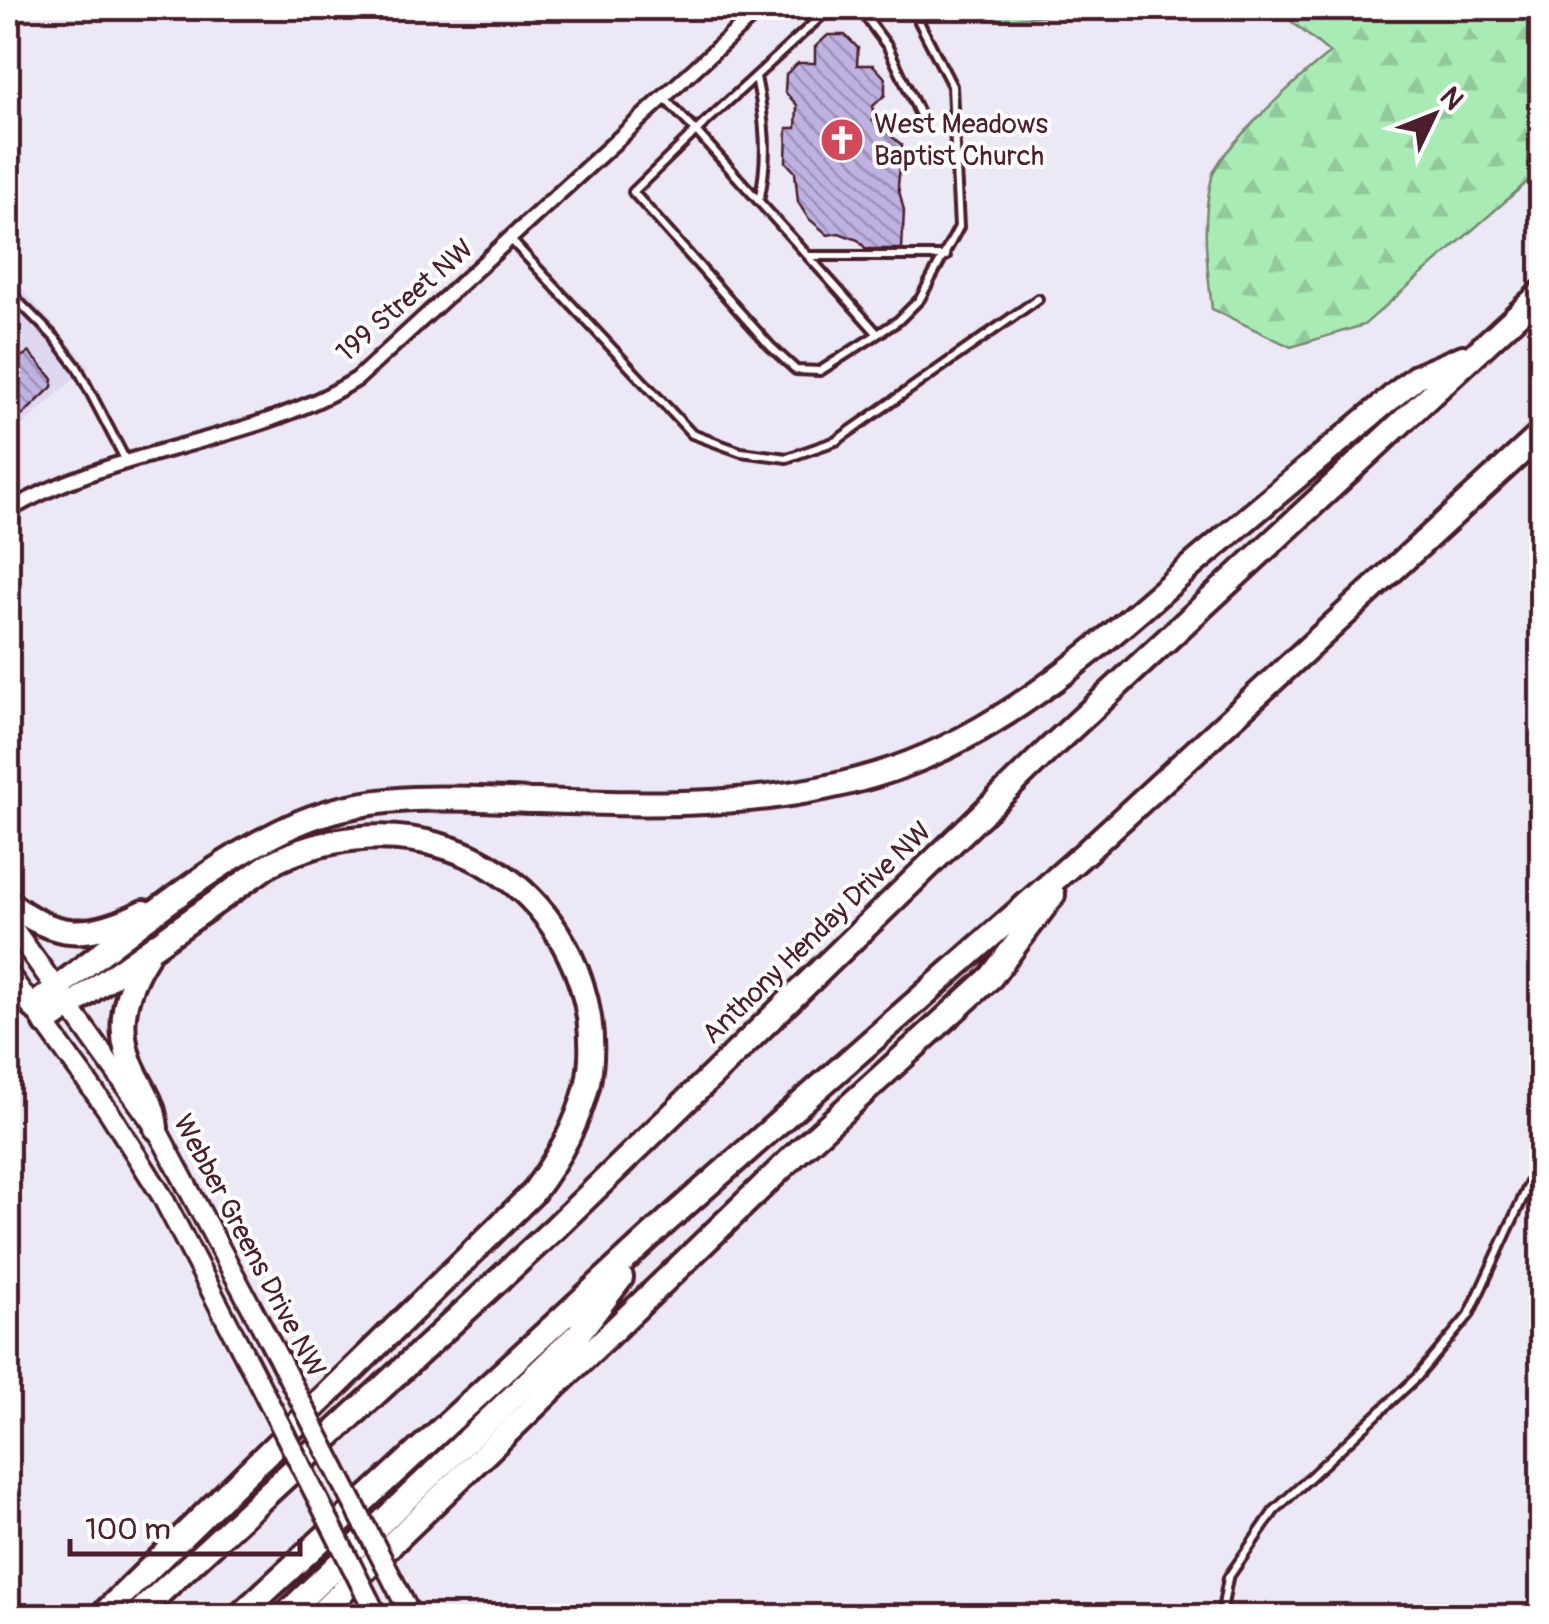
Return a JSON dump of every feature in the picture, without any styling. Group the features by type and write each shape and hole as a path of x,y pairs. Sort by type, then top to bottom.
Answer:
{"highway":[{"name":"Anthony Henday Drive NW","path":"135,1616 556,1227 1049,749 1542,292"},
{"path":"8,902 35,924 80,932 128,920 192,888 280,831 329,812 369,804 461,798 636,804 740,801 834,787 920,758 978,731 1048,686 1416,377 1480,349"},
{"path":"238,1616 666,1221 1085,853 1542,433"},
{"path":"63,997 166,935 254,874 302,849 368,835 433,841 496,870 548,920 582,986 590,1061 573,1129 524,1204 101,1616"},
{"path":"317,1616 794,1156 991,977 1085,853"},
{"path":"40,1015 192,888"},
{"path":"156,1128 154,1104 126,1054 122,1020 131,982 166,935"},
{"path":"284,1616 579,1333 666,1221"}],"main road":[{"name":"Webber Greens Drive NW","path":"8,921 156,1128 411,1616"},
{"path":"8,973 162,1196 378,1616"}],"street":[{"name":"199 Street NW","path":"8,511 50,488 125,460 311,404 336,392 377,364 761,8"}],"lane":[{"path":"830,8 632,192 796,370 820,370 920,300 959,227 952,86 912,8"},
{"path":"858,8 908,83 920,115"},
{"path":"756,75 766,126 767,168 759,201"},
{"path":"663,97 876,334"},
{"path":"511,240 692,434 741,452 787,458 836,440 1038,300"},
{"path":"808,256 946,256"},
{"path":"8,291 56,338 77,367 106,415 125,460"},
{"path":"1221,1616 1228,1578 1274,1511 1417,1377 1469,1315 1542,1156"}],"shaded area":[{"path":"8,273 89,366 8,438"}],"green space":[{"path":"981,8 1122,8 995,20"},
{"path":"1275,8 1542,8 1541,170 1364,325 1291,347 1212,309 1206,243 1209,193 1218,165 1264,112 1330,53"}],"building":[{"name":"West Meadows Baptist Church","path":"828,35 845,35 858,48 857,65 873,65 885,78 885,95 873,106 873,121 902,145 898,186 904,211 902,249 866,249 858,240 839,233 828,235 808,218 798,202 795,172 786,162 787,128 796,128 797,105 785,92 786,74 798,63 815,63 815,47"},
{"path":"29,352 53,379 52,387 8,429 8,365"}],"place":[{"name":"West Meadows Baptist Church","path":"842,140"}]}
